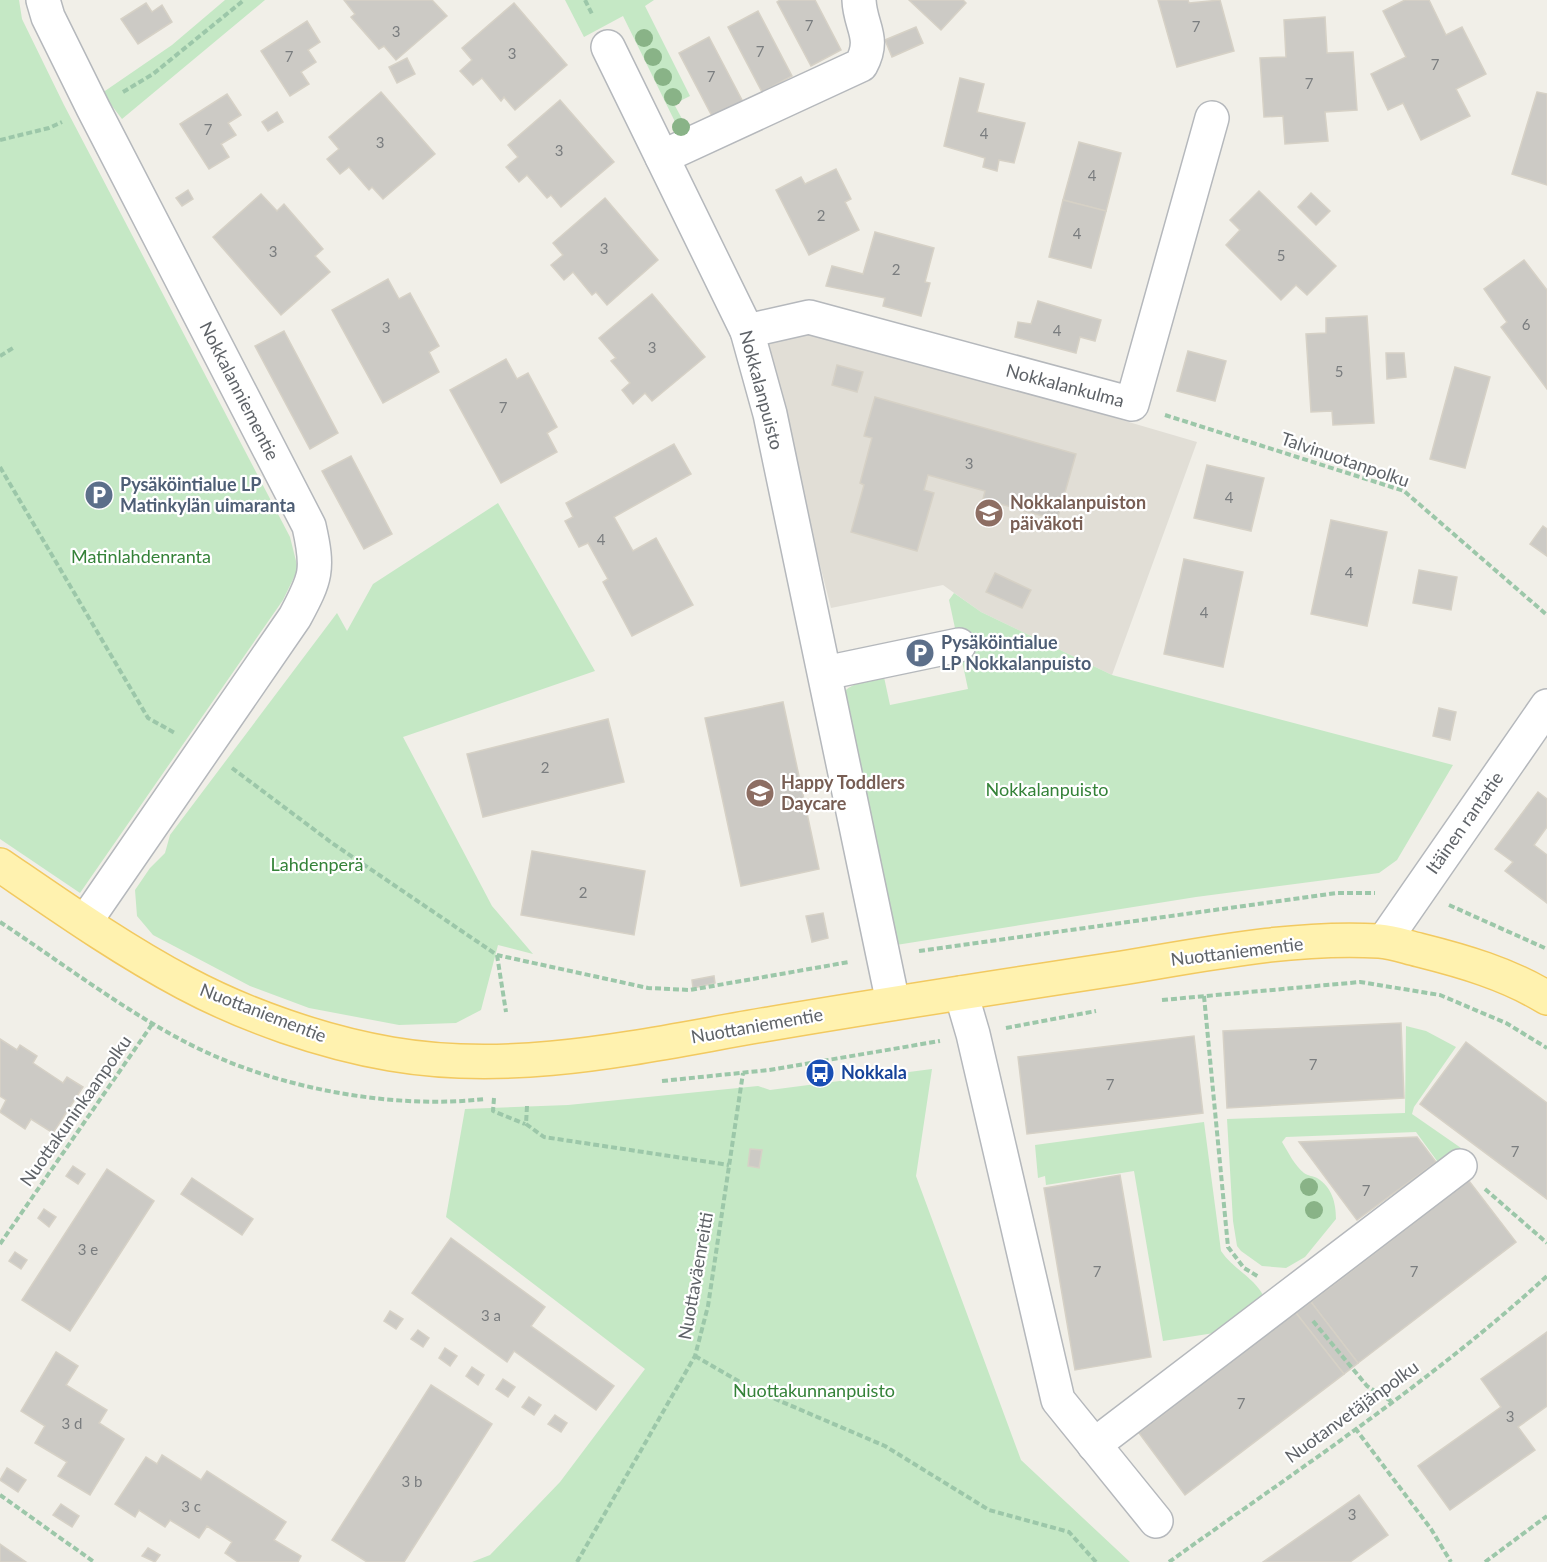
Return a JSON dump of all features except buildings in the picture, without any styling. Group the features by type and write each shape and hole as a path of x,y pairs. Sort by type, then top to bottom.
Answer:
{"main road":[{"name":"Nuottaniementie","path":"0,866 185,984 259,1016 324,1037 391,1054 459,1062 539,1061 619,1051 893,1004 1239,949 1338,940 1384,941 1461,961 1523,984 1547,998"}],"street":[{"name":"Nokkalanniementie","path":"42,0 48,17 93,108 309,526 316,559 311,588 295,617 85,922"},
{"path":"662,157 861,64 867,53 869,41 859,0"},
{"name":"Nokkalanpuisto","path":"608,47 747,331 770,414 893,1004"},
{"name":"Nokkalankulma","path":"747,331 809,317 1132,404 1212,118"},
{"path":"825,673 959,645"},
{"name":"Itäinen rantatie","path":"1384,941 1547,706"},
{"path":"961,993 973,1034 1058,1400 1156,1521"},
{"path":"1094,1445 1460,1166"}],"path":[{"path":"0,140 49,128 93,108 153,74 244,0"},
{"path":"0,356 13,348"},
{"name":"Talvinuotanpolku","path":"1132,404 1404,491 1547,615"},
{"path":"0,466 148,718 204,749 332,843 497,955 648,988 690,990 884,956"},
{"path":"497,955 506,1012"},
{"path":"1204,996 1228,1247"},
{"name":"Nuottakuninkaanpolku","path":"0,1244 153,1023"},
{"name":"Nuottaväenreitti","path":"577,1562 695,1356 708,1306 743,1073"},
{"path":"494,1098 494,1111 526,1124 544,1137 729,1165"},
{"path":"526,1124 527,1106"},
{"path":"1460,1166 1547,1244"},
{"name":"Nuotanvetäjänpolku","path":"1168,1562 1355,1428 1508,1312 1547,1276"},
{"path":"695,1356 752,1389 885,1446 989,1510 1069,1532 1096,1562"},
{"path":"1355,1428 1431,1529 1451,1562"},
{"path":"0,1495 94,1562"},
{"path":"1485,1562 1547,1516"}],"shaded area":[{"name":"Nokkalanpuiston päiväkoti","path":"799,334 842,338 1197,442 1112,675 981,612 943,585 831,608 783,420 768,342"}],"green space":[{"name":"Matinlahdenranta","path":"0,0 19,0 22,19 64,105 290,537 298,569 283,600 80,893 0,839"},
{"path":"225,0 265,0 122,119 102,93 172,45"},
{"path":"565,0 654,0 645,6 690,96 674,104 687,128 680,132 623,16 584,37"},
{"name":"Lahdenperä","path":"498,503 595,671 403,737 492,906 533,954 498,945 481,1010 456,1023 399,1025 309,1008 250,986 153,935 137,916 135,890 150,868 165,853 170,835 337,613 347,631 373,584"},
{"name":"Nokkalanpuisto","path":"954,593 981,612 1112,675 1453,765 1397,860 1379,873 1196,897 890,946 840,697 854,685 884,677 890,705 968,689 949,600"},
{"path":"1406,1026 1426,1031 1456,1047 1414,1107 1412,1114 1461,1148 1440,1165 1416,1132 1286,1137 1282,1142 1298,1167 1306,1174 1317,1178 1330,1191 1334,1201 1336,1219 1305,1257 1286,1268 1262,1266 1237,1246 1233,1221 1227,1119 1405,1113"},
{"name":"Nuottakunnanpuisto","path":"932,1069 916,1176 1021,1460 1130,1562 472,1562 490,1555 560,1482 645,1369 446,1217 465,1109 568,1105 758,1086 770,1090"},
{"path":"1204,1122 1221,1251 1255,1284 1264,1297 1227,1331 1163,1341 1134,1171 1046,1185 1045,1176 1038,1178 1035,1145"}],"place":[{"name":"Pysäköintialue LP Matinkylän uimaranta","path":"99,495"},
{"name":"Nokkalanpuiston päiväkoti","path":"989,513"},
{"name":"Pysäköintialue LP Nokkalanpuisto","path":"920,653"},
{"name":"Happy Toddlers Daycare","path":"760,793"},
{"name":"Nokkala","path":"820,1073"}]}
